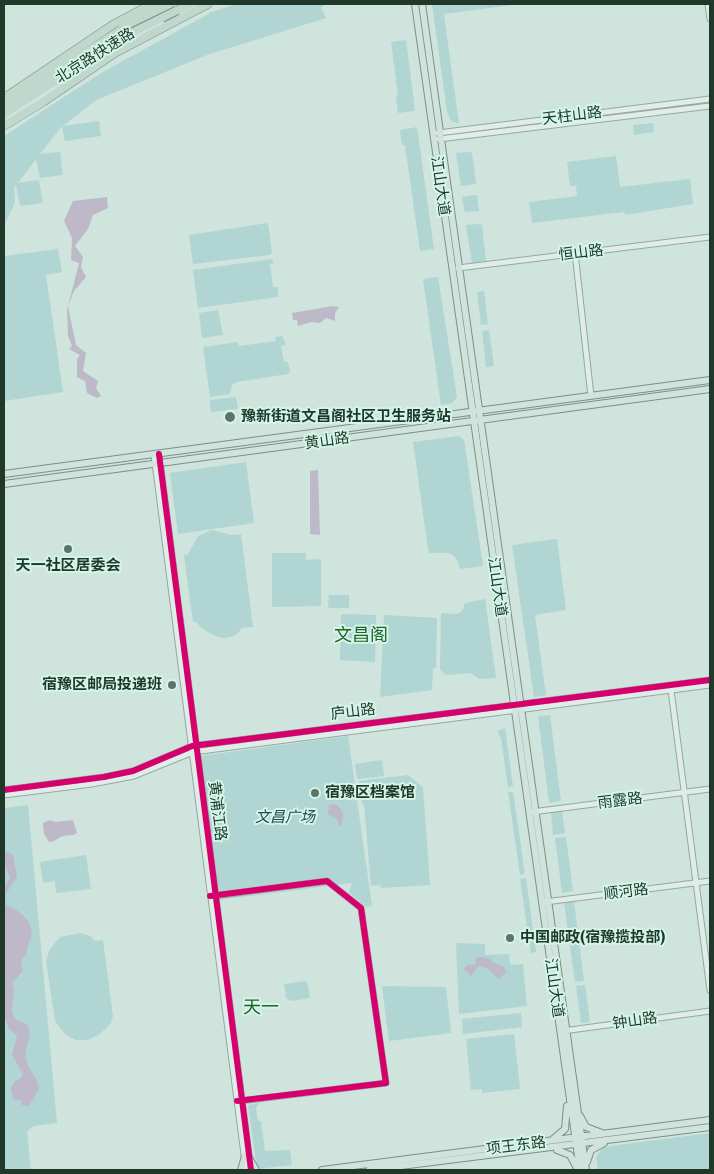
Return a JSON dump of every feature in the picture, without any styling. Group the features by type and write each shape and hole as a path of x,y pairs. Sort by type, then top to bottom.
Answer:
{"highway":[{"path":"4,98 114,24 152,4"},
{"name":"北京路快速路","path":"4,106 131,24 170,4"},
{"name":"北京路快速路","path":"4,114 127,35 190,4"},
{"path":"4,126 115,53 208,4"}],"main road":[{"path":"4,102 99,37 161,4"},
{"path":"4,120 118,45 177,14 201,4"},
{"name":"江山大道","path":"415,4 437,136 571,1089 579,1141 586,1170"},
{"name":"江山大道","path":"422,4 437,136"},
{"name":"黄山路","path":"4,474 710,380"},
{"name":"黄山路","path":"4,484 710,389"},
{"path":"571,1089 583,1124 599,1132 614,1136"},
{"path":"538,1146 557,1137 565,1129 571,1089"},
{"name":"项王东路","path":"322,1170 579,1141 710,1120"},
{"name":"项王东路","path":"614,1136 710,1127"},
{"path":"586,1170 591,1150 614,1136"},
{"name":"江山大道","path":"579,1141 579,1170"},
{"path":"538,1146 564,1151 573,1158 579,1170"},
{"name":"项王东路","path":"369,1170 538,1146"},
{"path":"241,1170 246,1156"},
{"path":"246,1156 256,1170"}],"street":[{"path":"708,4 710,19"},
{"name":"天柱山路","path":"437,136 710,99"},
{"name":"天柱山路","path":"437,136 710,106"},
{"name":"恒山路","path":"456,270 710,238"},
{"path":"575,255 591,396"},
{"name":"黄浦江路","path":"157,454 246,1156 250,1170"},
{"name":"庐山路","path":"4,790 104,777 133,771 194,749 710,680"},
{"name":"庐山路","path":"517,706 710,685"},
{"path":"671,690 710,990"},
{"name":"庐山路","path":"4,795 134,776 194,749"},
{"name":"雨露路","path":"533,812 710,789"},
{"path":"213,896 327,881 361,908 386,1083 239,1101"},
{"name":"顺河路","path":"545,902 710,881"},
{"name":"钟山路","path":"563,1031 710,1011"},
{"path":"246,1156 246,1170"}],"green space":[{"path":"236,4 328,4 321,7 326,18 207,55 96,100 63,126 99,121 101,136 65,141 62,126 40,154 60,152 63,175 40,178 36,159 18,183 39,180 43,203 20,206 16,185 14,188 15,202 4,226 4,136 103,72 212,12"},
{"path":"432,4 519,4 444,14 459,124 451,121 447,112"},
{"path":"406,40 415,111 398,113 396,96 398,95 391,42"},
{"path":"653,123 654,132 634,135 633,125"},
{"path":"417,127 434,249 420,251 405,145 402,145 400,130"},
{"path":"472,152 476,184 461,186 456,153"},
{"path":"616,156 620,187 690,179 693,204 625,215 624,212 532,223 529,202 577,196 576,186 570,186 567,162"},
{"path":"477,195 479,211 465,212 462,197"},
{"path":"268,223 272,253 270,255 193,264 189,235"},
{"path":"466,225 482,225 486,261 472,263"},
{"path":"58,249 62,272 46,275 63,392 4,401 4,256"},
{"path":"272,259 274,263 270,264 273,287 278,287 278,297 198,308 193,270"},
{"path":"438,277 457,397 452,403 441,405 423,279"},
{"path":"484,291 488,324 481,325 477,292"},
{"path":"218,310 223,335 202,338 199,313"},
{"path":"489,330 494,366 486,367 482,331"},
{"path":"282,336 286,345 281,346 284,362 288,362 290,371 288,374 237,382 232,385 230,394 210,397 203,347 238,342 239,346 276,341 275,337"},
{"path":"236,397 238,409 211,412 210,400"},
{"path":"459,436 464,440 483,566 460,569 456,558 450,554 429,553 413,442"},
{"path":"246,462 254,523 178,534 170,473"},
{"path":"212,530 231,535 241,534 253,627 242,628 237,634 225,638 212,635 196,622 193,622 184,555 188,554 198,536"},
{"path":"557,539 566,610 535,615 546,695 534,697 512,545"},
{"path":"272,553 306,553 306,560 321,559 321,606 272,607"},
{"path":"329,595 349,595 349,608 328,608"},
{"path":"485,599 496,678 479,679 471,673 446,675 440,670 441,613 457,614 462,611 465,603"},
{"path":"341,615 376,615 375,662 340,660"},
{"path":"384,615 437,618 436,668 433,668 432,690 380,697"},
{"path":"550,715 561,801 549,803 538,716"},
{"path":"505,728 513,786 508,787 501,738 497,731"},
{"name":"文昌广场","path":"348,736 372,906 366,907 349,892 352,883 218,900 200,756"},
{"path":"382,760 384,776 357,779 355,764"},
{"path":"408,775 423,787 430,885 381,888 380,885 371,886 364,804 362,804 359,781"},
{"path":"508,792 513,792 525,874 520,875"},
{"path":"28,805 57,1123 33,1126 27,1132 31,1170 4,1170 4,808"},
{"path":"562,811 565,833 553,835 551,812"},
{"path":"566,837 573,891 562,893 555,838"},
{"path":"86,855 91,889 56,893 55,881 43,883 40,862"},
{"path":"526,878 536,952 531,953 520,879"},
{"path":"574,901 584,981 575,982 564,902"},
{"path":"81,933 90,936 95,941 103,940 113,1016 111,1023 100,1034 88,1040 76,1040 66,1035 55,1021 46,960 50,949 60,937"},
{"path":"456,943 485,944 485,955 509,954 510,965 523,964 527,1006 459,1014"},
{"path":"307,981 310,998 292,1001 286,998 284,984"},
{"path":"585,985 590,1022 581,1023 576,986"},
{"path":"382,986 446,987 451,1033 389,1041"},
{"path":"521,1013 522,1027 463,1034 462,1019"},
{"path":"514,1034 520,1089 482,1093 482,1089 471,1090 466,1039"},
{"path":"260,1103 256,1108 258,1121 261,1121 265,1151 290,1150 292,1165 257,1169 248,1105"},
{"path":"710,1133 710,1170 598,1170 596,1157 603,1147"}],"shaded area":[{"path":"107,197 108,208 93,215 88,229 75,246 83,257 81,267 86,277 74,291 68,306 79,263 71,260 72,238 64,221 73,201"},
{"path":"68,306 76,345 86,353 83,371 98,381 96,388 101,396 97,398 87,393 85,381 77,377 77,359 80,355 69,349 72,346 68,336"},
{"path":"333,306 339,307 335,313 335,321 326,318 320,323 311,322 298,326 297,320 293,320 292,313"},
{"path":"318,470 320,535 310,534 310,471"},
{"path":"335,804 343,814 340,827 336,819 328,814 329,805"},
{"path":"50,820 55,822 73,820 77,833 49,842 44,834 43,823"},
{"path":"7,851 13,855 17,877 5,895 6,905 16,910 28,921 32,931 27,953 21,961 23,971 12,983 14,988 13,1015 15,1019 28,1025 30,1034 26,1060 39,1089 29,1106 22,1105 21,1101 13,1099 11,1088 14,1082 21,1078 23,1074 12,1055 17,1036 9,1029 4,1016 4,887 10,878 4,861"},
{"path":"476,958 491,959 492,962 504,967 506,972 499,979 488,969 479,966 470,977 468,972 463,970 467,965 475,964"}],"cycle path":[{"path":"159,454 251,1170"},
{"path":"4,790 104,777 133,771 192,746 710,680"},
{"path":"210,896 327,881 361,908 386,1083 237,1101"}],"place":[{"name":"豫新街道文昌阁社区卫生服务站","path":"230,417"},
{"name":"天一社区居委会","path":"68,549"},
{"name":"宿豫区邮局投递班","path":"172,685"},
{"name":"宿豫区档案馆","path":"315,793"},
{"name":"中国邮政(宿豫揽投部)","path":"510,938"}],"district":[{"name":"文昌阁","path":"361,636"},
{"name":"天一","path":"261,1008"}]}
